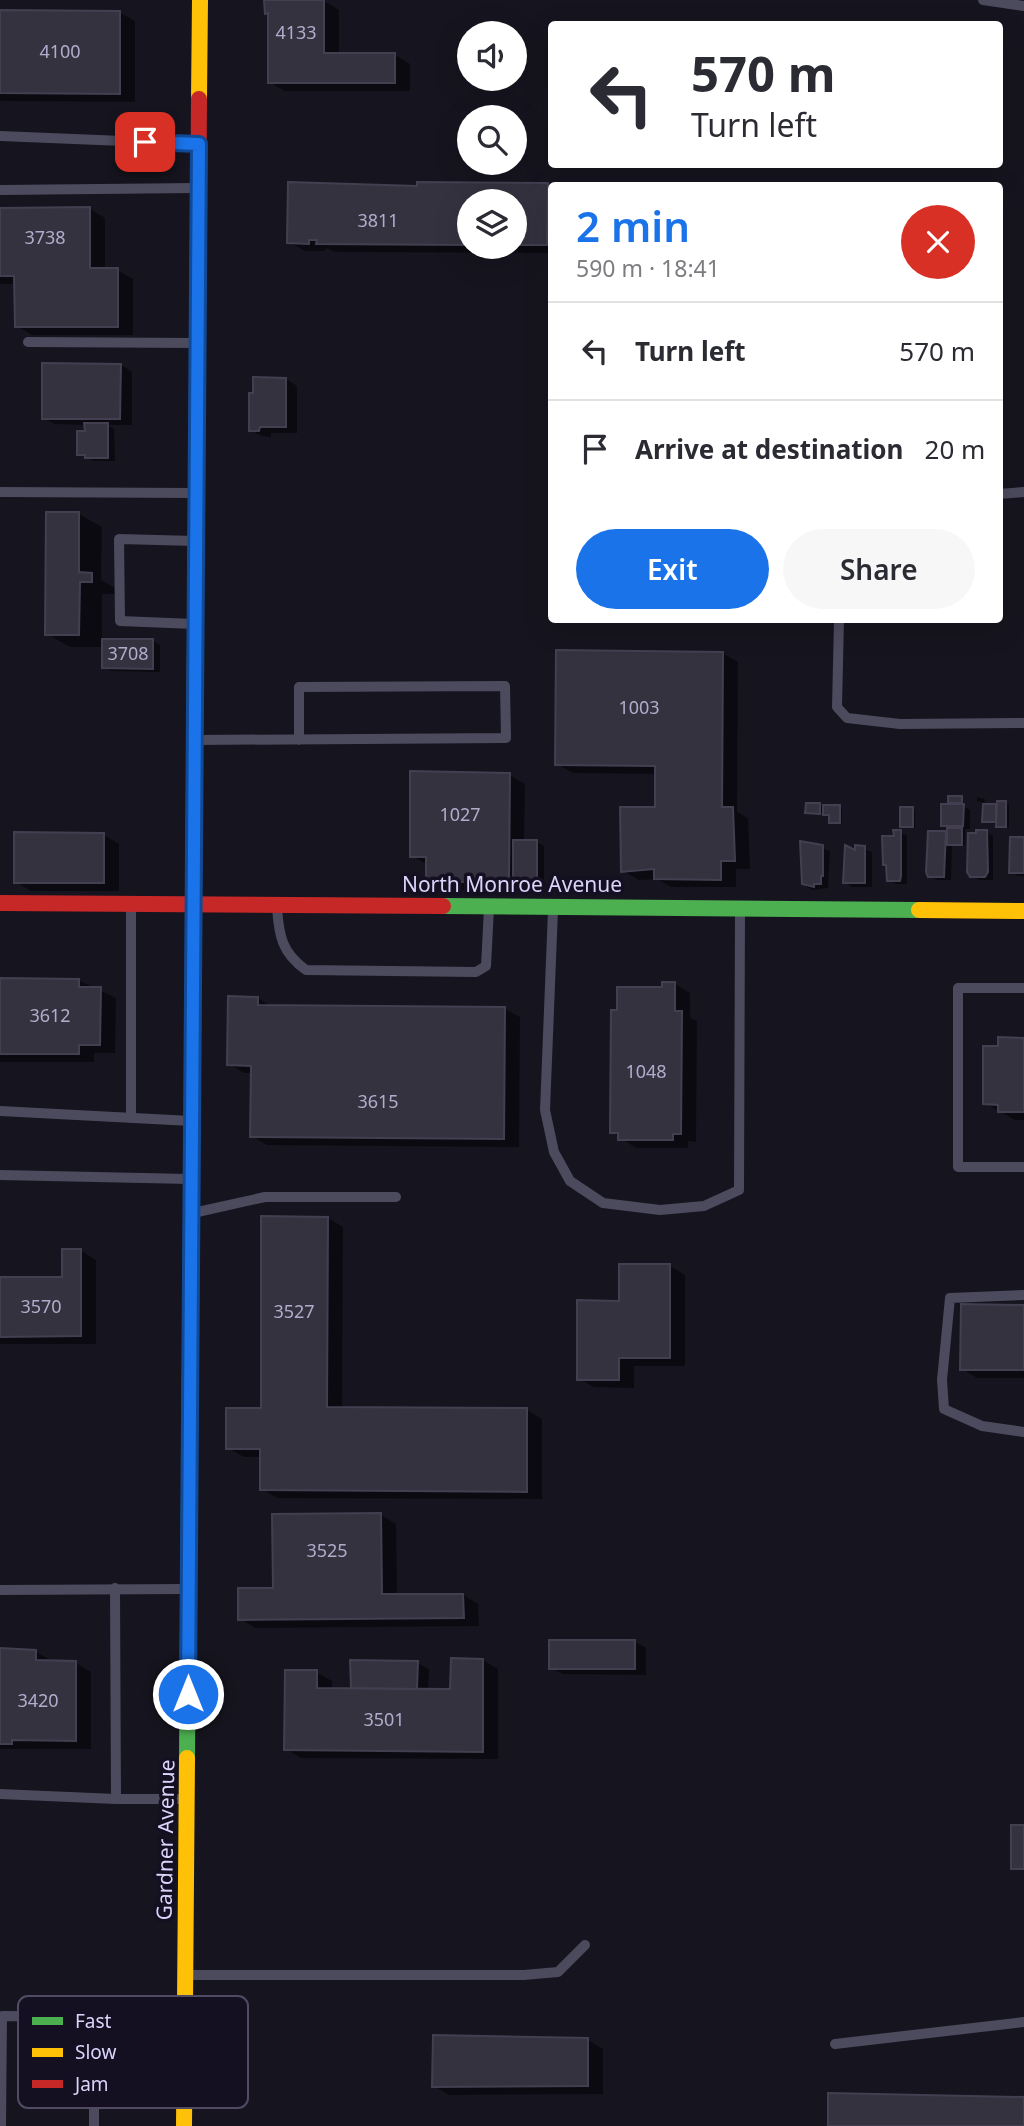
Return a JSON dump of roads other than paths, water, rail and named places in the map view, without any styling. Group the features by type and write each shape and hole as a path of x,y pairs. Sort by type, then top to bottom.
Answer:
{"street":[{"name":"Gardner Avenue","path":"185,1996 200,0"},
{"name":"North Monroe Avenue","path":"0,903 1024,911"},
{"name":"Gardner Avenue","path":"184,2108 184,2126"}],"lane":[{"path":"983,0 1024,6"},
{"path":"0,136 199,144"},
{"path":"0,190 199,188"},
{"path":"28,342 198,343"},
{"path":"0,492 197,493"},
{"path":"1003,494 1024,492"},
{"path":"197,541 119,539 120,621 197,624"},
{"path":"839,623 837,707 847,718 900,724 1024,723"},
{"path":"196,740 299,740 506,738 505,686 299,687 299,740"},
{"path":"131,904 131,1118"},
{"path":"277,905 279,938 290,958 306,970 476,972 486,966 489,957 489,906"},
{"path":"553,906 545,1110 554,1152 570,1181 603,1203 660,1210 704,1206 739,1190 740,908"},
{"path":"1024,988 958,988 958,1167 1024,1167"},
{"path":"0,1111 193,1121"},
{"path":"0,1175 193,1179"},
{"path":"193,1213 265,1197 396,1197"},
{"path":"1024,1295 950,1298 942,1380 944,1409 982,1426 1024,1432"},
{"path":"115,1588 116,1799"},
{"path":"0,1590 189,1589"},
{"path":"0,1794 187,1799"},
{"path":"186,1974 524,1975 558,1972 585,1945"},
{"path":"1,2126 2,2016 18,2016"},
{"path":"835,2044 1023,2022"},
{"path":"94,2108 94,2126"}]}
